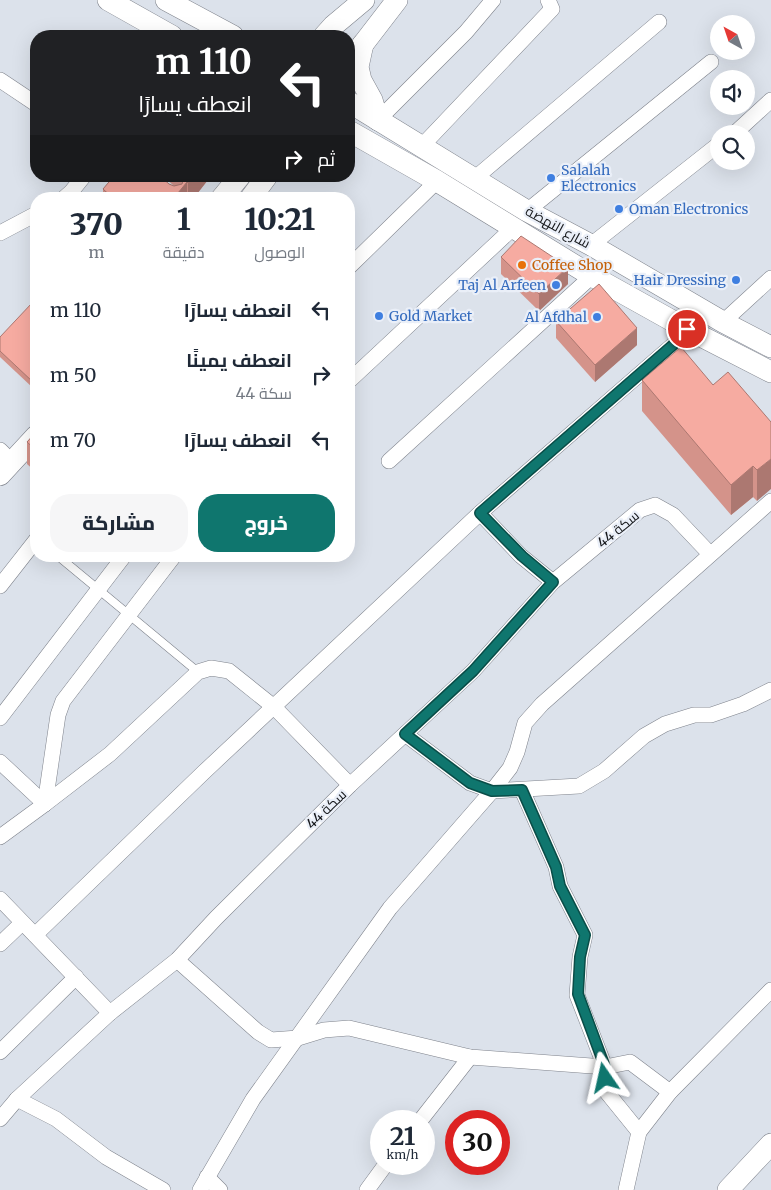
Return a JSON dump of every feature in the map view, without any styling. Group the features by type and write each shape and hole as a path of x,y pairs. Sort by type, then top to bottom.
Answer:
{"main road":[{"path":"108,0 161,30"},
{"path":"166,0 222,30"},
{"path":"329,30 364,0"},
{"path":"342,30 364,0"},
{"path":"355,55 397,0"},
{"path":"362,44 358,67 361,80 372,100 378,120"},
{"name":"شارع النهضة","path":"355,106 528,211 591,245 723,322 771,347"},
{"name":"شارع النهضة","path":"355,136 437,181 592,276 687,329 771,372"},
{"path":"227,192 235,182"},
{"path":"255,192 263,182"},
{"path":"1,454 30,425"},
{"path":"0,476 30,443"},
{"path":"728,1190 771,1144"}],"street":[{"path":"378,120 466,32 493,0"},
{"path":"421,147 552,9 548,0"},
{"path":"474,179 659,22"},
{"path":"528,211 712,62"},
{"path":"0,80 30,100"},
{"path":"744,125 771,100"},
{"path":"591,245 710,150"},
{"path":"355,261 437,181"},
{"path":"71,192 79,182"},
{"path":"0,233 30,217"},
{"path":"355,375 513,228"},
{"path":"389,460 592,276"},
{"path":"723,322 771,279"},
{"path":"35,935 274,706 480,513 673,345 687,329"},
{"path":"220,1190 203,1184 253,1099 390,908 510,768 517,752 525,723 542,704 771,500"},
{"name":"سكة 44","path":"0,1119 17,1099 110,1013 176,960 350,785 473,671 553,582 640,510 656,505 672,515 710,554"},
{"path":"480,513 522,556 553,582"},
{"path":"0,586 30,548"},
{"path":"0,718 119,562"},
{"path":"45,804 58,715 63,701 169,562"},
{"path":"0,837 110,754 198,672 211,668 229,671 274,706 350,785"},
{"path":"405,734 470,783 492,791 579,786 604,771 644,736 665,724 694,716 712,715 743,704 771,690"},
{"path":"0,762 45,804"},
{"path":"522,790 556,867 560,886 585,935 580,957 578,994 605,1067 605,1090 639,1132"},
{"path":"0,899 110,1013"},
{"path":"0,944 22,923"},
{"path":"176,960 258,1032 271,1040 298,1038 324,1030 349,1028 470,1057 605,1067 630,1062 670,1092"},
{"path":"0,1052 76,977"},
{"path":"626,1190 639,1132 670,1092 771,990"},
{"path":"429,1110 470,1057"},
{"path":"17,1099 56,1119 106,1157 162,1190"},
{"path":"367,1190 378,1175"}],"lane":[{"path":"65,562 198,672"}],"building":[{"path":"109,182 167,182 174,186 187,182 179,192 106,192 103,189"},
{"path":"521,236 568,267 539,294 501,257"},
{"path":"599,284 637,328 595,365 556,321"},
{"path":"30,305 30,379 0,351 0,337"},
{"path":"681,347 713,385 728,372 771,422 771,459 757,470 753,466 731,485 642,380"}],"place":[{"name":"Salalah Electronics","path":"551,178"},
{"name":"Oman Electronics","path":"619,209"},
{"name":"Coffee Shop","path":"522,265"},
{"name":"Hair Dressing","path":"736,280"},
{"name":"Taj Al Arfeen","path":"556,285"},
{"name":"Gold Market","path":"379,316"},
{"name":"Al Afdhal","path":"597,317"}],"route":[{"path":"605,1078 605,1067 578,994 580,957 585,935 560,886 556,867 522,790 492,791 470,783 405,734 473,671 553,582 522,556 480,513 673,345 687,329"}]}
